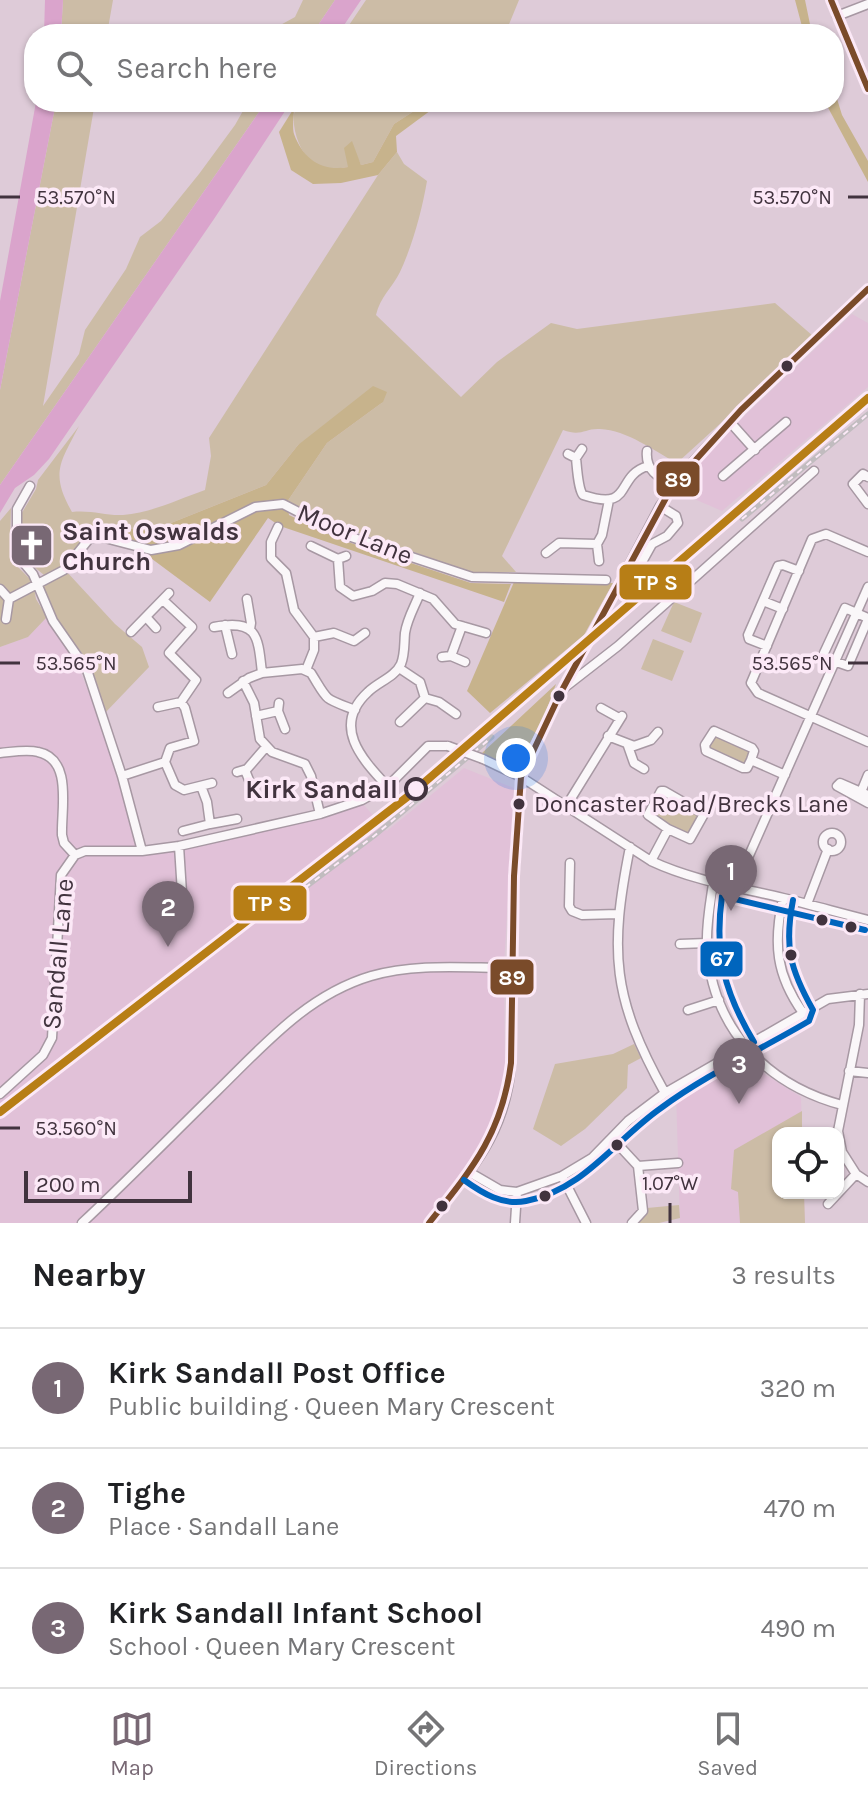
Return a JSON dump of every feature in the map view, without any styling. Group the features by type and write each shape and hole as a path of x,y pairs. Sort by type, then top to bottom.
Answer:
{"street":[{"path":"831,0 840,24"},
{"path":"837,16 868,4"},
{"path":"844,32 868,89"},
{"path":"429,1223 493,1136 508,1094 521,777 562,690 673,485 730,422 868,289"},
{"path":"730,422 755,450"},
{"path":"723,476 786,422"},
{"path":"582,449 572,456 579,473 578,489 583,495 609,500 622,493 635,472 648,466"},
{"path":"647,451 648,466 655,475 673,485"},
{"path":"562,690 618,646 814,471"},
{"path":"868,477 863,474 853,486 868,504"},
{"path":"30,486 17,509 16,547 20,560 33,574 53,621 87,670 122,776 142,851"},
{"path":"599,561 597,544 602,535 609,500"},
{"name":"Moor Lane","path":"37,584 64,570 89,539 97,536 144,551 151,550 179,545 255,507 283,504 339,533 472,577 606,580"},
{"path":"642,562 652,544 667,536 678,523 676,516 660,506"},
{"path":"278,527 268,537 271,558 286,573 294,610 314,637 314,650 306,670"},
{"path":"868,552 823,534 812,539 752,679 755,691 868,742"},
{"path":"546,553 559,538 597,544"},
{"path":"311,546 342,558 340,587 353,596 392,583 433,599 451,621 486,633"},
{"path":"767,646 748,638 763,601 778,566 799,571"},
{"path":"9,599 37,584"},
{"path":"735,887 868,587"},
{"path":"0,589 9,599"},
{"path":"387,786 356,749 351,731 355,710 368,692 399,668 407,624 420,593"},
{"path":"131,632 166,596 192,627 169,653 196,680 181,702 158,707"},
{"path":"6,619 9,599"},
{"path":"247,599 250,629 259,643 262,673"},
{"path":"763,601 783,609"},
{"path":"843,609 857,613 868,618 848,666 825,658 824,653 843,609"},
{"path":"473,628 476,615"},
{"path":"146,617 156,628"},
{"path":"214,627 237,624 250,629"},
{"path":"225,625 232,654"},
{"path":"462,626 446,656 465,662"},
{"path":"314,637 334,633 350,640 363,640"},
{"path":"399,668 420,682 425,698"},
{"path":"228,693 243,681 262,673 306,670 311,673 324,696 355,710"},
{"path":"243,681 252,697 256,730 266,747 277,755 305,764 320,814"},
{"path":"425,698 439,702 456,714"},
{"path":"400,722 425,698"},
{"path":"181,702 194,741 170,748 165,762 176,786 186,790 212,783"},
{"path":"256,716 278,707 285,729"},
{"path":"567,805 620,717 601,708"},
{"path":"608,736 628,746 651,740 659,730"},
{"path":"714,731 752,748 751,760 745,769 706,751 710,733 714,731"},
{"name":"Sandall Lane","path":"0,1094 43,1055 52,1038 61,875 75,855 95,849 142,851 179,846 320,814 362,800 387,786 428,746 448,746 521,777 651,861 685,876 868,920"},
{"path":"628,746 634,763 644,769"},
{"path":"253,790 241,771 266,747"},
{"path":"0,753 36,751 56,763 62,780 62,835 64,843 75,855"},
{"path":"751,760 785,775"},
{"path":"122,776 165,762"},
{"path":"868,775 864,794 840,783 837,786 868,803"},
{"path":"201,786 210,824"},
{"path":"662,790 704,814 690,839 668,829 648,815 662,790"},
{"path":"183,831 237,819"},
{"path":"651,861 668,829"},
{"path":"172,904 182,893 179,846"},
{"path":"630,847 618,914 617,967 624,1002 644,1055 665,1093"},
{"path":"807,904 828,849"},
{"path":"570,863 569,906 572,911 582,915 618,914"},
{"path":"713,884 707,943 711,978 719,1000 745,1047 784,1081 811,1095 842,1105"},
{"path":"783,898 776,932 778,953 786,988 803,1013"},
{"path":"680,944 707,943"},
{"path":"86,1222 287,1023 333,990 397,970 425,967 511,968"},
{"path":"469,1172 500,1190 517,1192 562,1176 592,1158 628,1121 665,1093 836,996 864,994 838,1131 839,1143 856,1174 868,1182"},
{"path":"688,1010 719,1000"},
{"path":"849,1071 868,1073"},
{"path":"612,1138 638,1166 643,1211 632,1223"},
{"path":"638,1166 678,1163"},
{"path":"828,1204 856,1174"},
{"path":"562,1176 586,1223"},
{"path":"515,1223 517,1192"}],"shaded area":[{"path":"45,0 63,0 62,24 44,24"},
{"path":"63,0 113,0 109,24 62,24"},
{"path":"303,0 335,0 319,24 282,24 295,17"},
{"path":"335,0 361,0 345,24 319,24"},
{"path":"366,0 519,0 509,24 350,24"},
{"path":"795,0 805,0 810,24 801,24"},
{"path":"34,112 54,112 0,390 0,301"},
{"path":"54,112 93,112 43,406 79,354 85,330 126,269 140,237 161,221 242,112 259,112 0,485 0,390"},
{"path":"259,112 284,112 49,459 34,475 15,488 0,513 0,485"},
{"path":"294,112 293,131 308,157 322,165 339,168 348,167 344,148 352,141 361,165 373,162 394,124 413,112 428,112 396,136 397,152 378,175 341,183 313,184 291,170 279,132"},
{"path":"295,112 413,112 394,124 373,162 361,165 355,152 348,167 334,168 315,164 306,156 296,133"},
{"path":"830,112 841,112 868,161 868,182"},
{"path":"397,152 404,164 427,181 409,250 376,315 461,397 497,362 551,323 577,329 775,303 813,336 677,463 640,442 610,430 575,433 563,430 502,556 516,572 471,572 344,528 287,502 327,443 383,402 298,445 266,485 151,531 113,527 115,537 94,530 66,562 44,575 22,557 20,516 38,480 79,426 60,468 61,487 72,512 133,514 205,490 211,456 209,438 378,175"},
{"path":"852,314 868,323 868,387 722,511 676,491 701,457"},
{"path":"373,386 387,392 383,402 327,443 287,502 289,515 339,539 471,583 511,584 504,602 280,526 268,518 210,602 144,553 118,543 112,527 151,531 266,485 298,445"},
{"path":"11,508 10,547 13,562 33,582 36,599 47,617 28,637 0,647 0,521"},
{"path":"66,571 115,624 142,647 149,667 104,714 91,665 56,619 41,585"},
{"path":"514,582 613,583 584,635 490,713 467,691"},
{"path":"674,602 702,613 691,643 661,631"},
{"path":"47,617 80,671 99,718 140,856 185,849 363,804 387,831 464,768 514,788 504,966 505,1073 493,1121 465,1169 423,1223 0,1223 0,647 28,637"},
{"path":"653,639 684,651 672,681 641,669"},
{"path":"556,684 545,714 518,766 511,767 482,753"},
{"path":"712,734 751,751 744,765 707,748"},
{"path":"661,794 666,794 700,816 691,834 686,835 673,826 663,824 651,812"},
{"path":"634,1044 641,1058 628,1065 627,1088 585,1129 561,1146 533,1129 555,1064 613,1054"},
{"path":"744,1054 766,1075 801,1097 802,1127 772,1127 772,1199 804,1199 805,1223 680,1223 676,1092"},
{"path":"802,1111 802,1127 774,1127"},
{"path":"772,1128 772,1199 804,1199 805,1223 740,1223 738,1192 731,1189 734,1150"},
{"path":"679,1205 680,1218 659,1223 639,1223 647,1208"}],"railway":[{"path":"0,1107 409,793 868,394"},
{"path":"742,519 868,414"},
{"path":"286,902 374,836 492,737"}],"transit line":[{"name":"89","path":"831,0 841,24"},
{"name":"89","path":"844,31 868,89"},
{"name":"89","path":"429,1223 483,1149 507,1088 511,1063 514,876 521,777 561,692 673,485 741,410 868,289"},
{"path":"0,1112 411,794 868,398"},
{"name":"67","path":"754,1042 735,1006 724,972 719,936 722,896 865,930"},
{"name":"67","path":"464,1180 485,1194 509,1202 547,1195 582,1175 644,1121 679,1096 809,1021 813,1010 794,970 789,945 793,900"}],"place":[{"name":"Saint Oswalds Church","path":"31,546"},
{"name":"Kirk Sandall","path":"416,789"},
{"name":"Doncaster Road/Brecks Lane","path":"519,804"},
{"name":"Kirk Sandall Post Office","path":"731,911"},
{"name":"Tighe","path":"168,947"},
{"name":"Kirk Sandall Infant School","path":"739,1104"}]}
